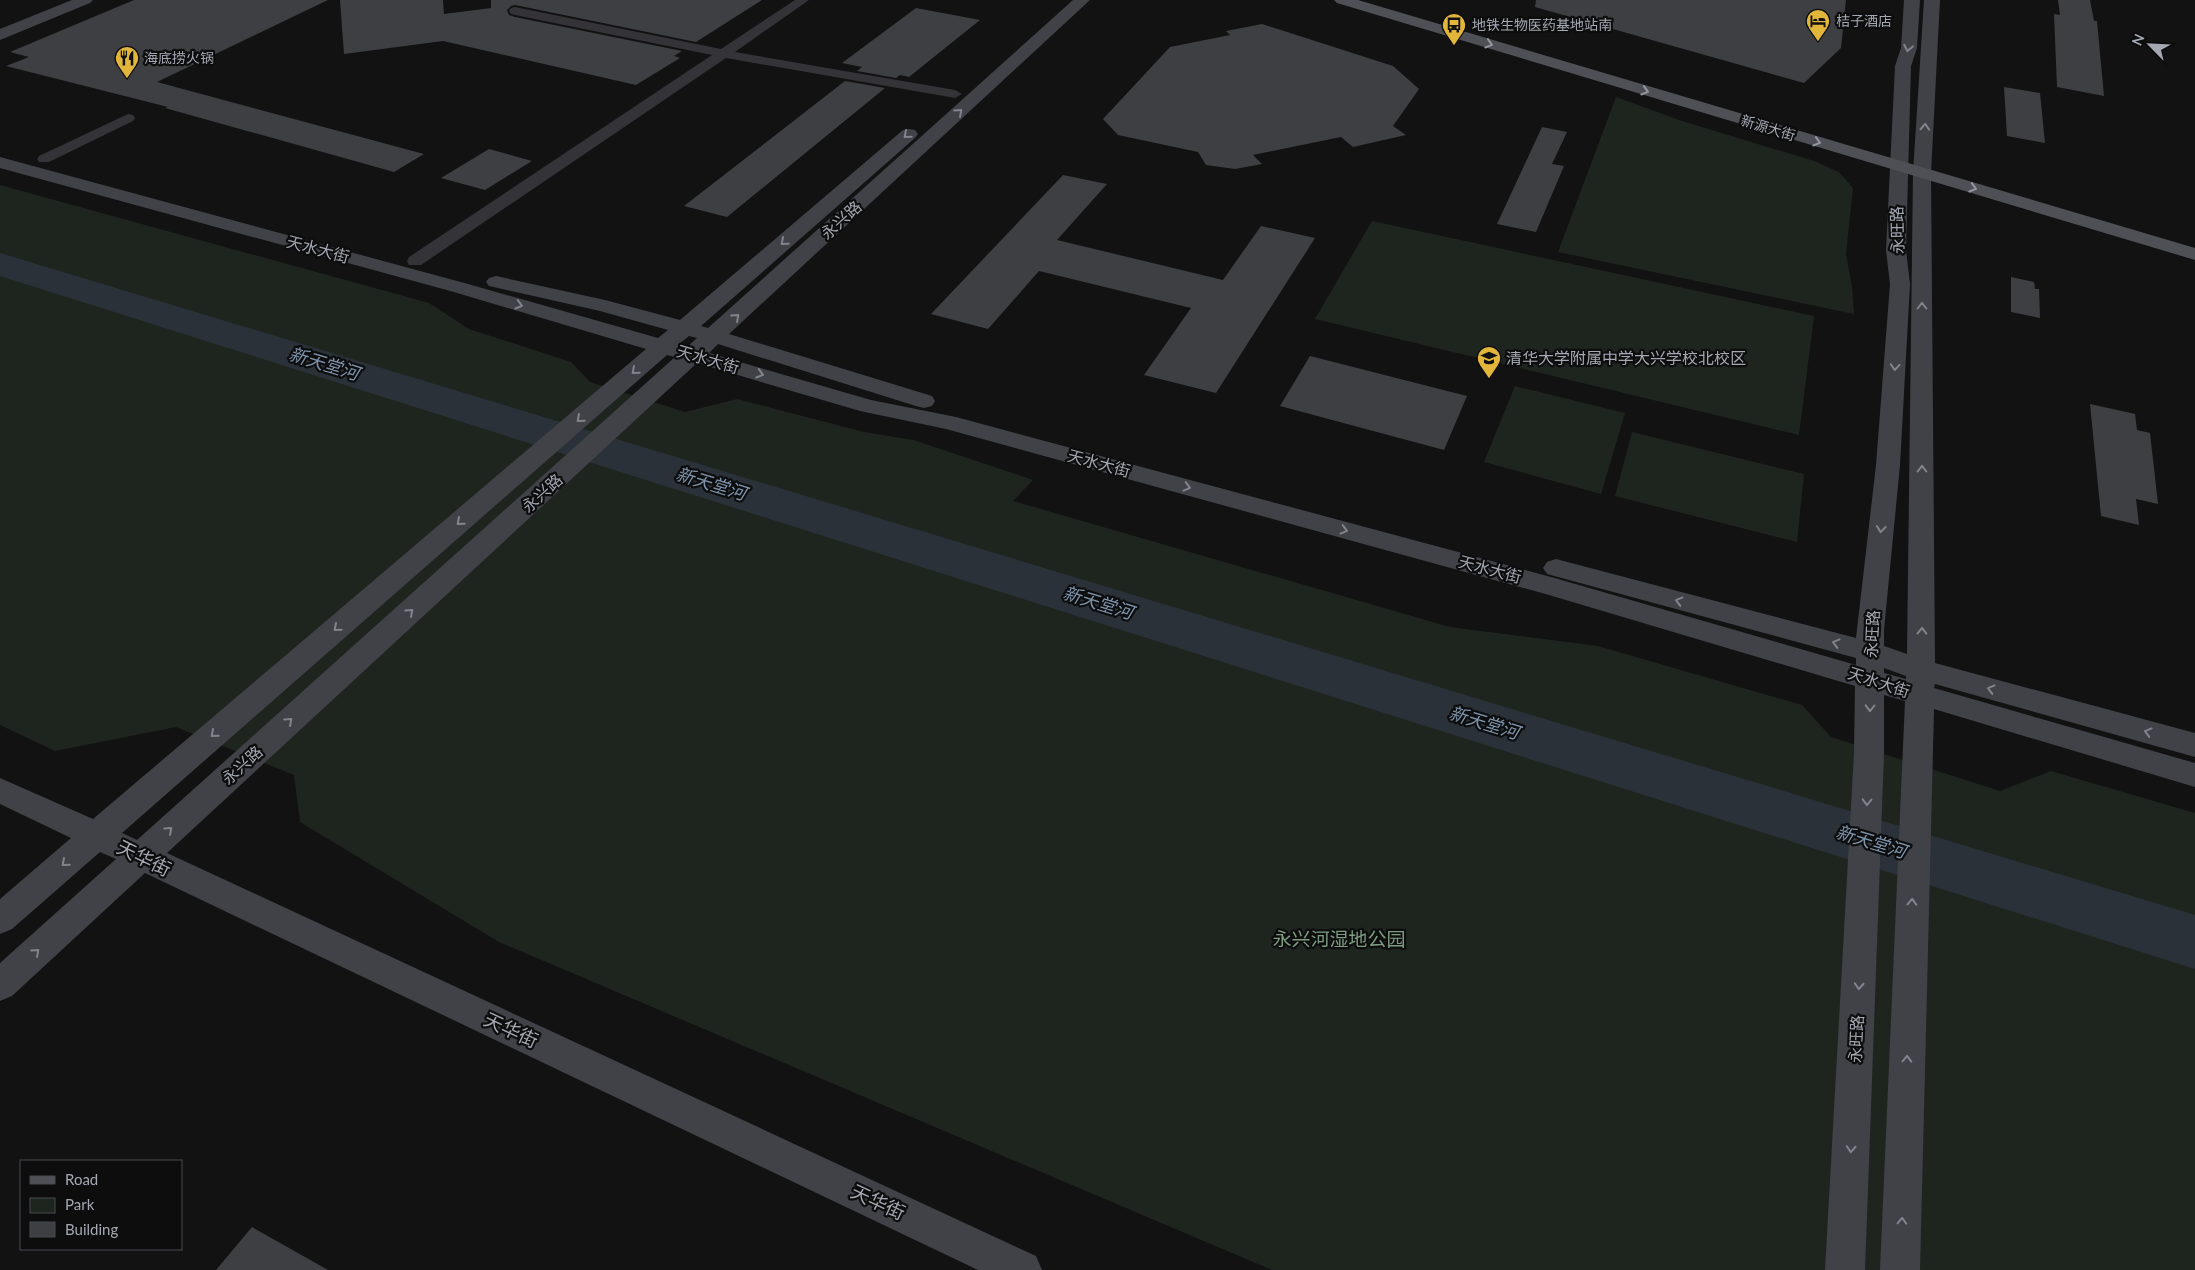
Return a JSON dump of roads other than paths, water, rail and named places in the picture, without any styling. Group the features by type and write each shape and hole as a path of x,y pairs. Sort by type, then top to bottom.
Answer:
{"main road":[{"path":"0,27 66,0"},
{"path":"0,35 85,0"},
{"name":"永兴路","path":"0,919 1062,0"},
{"name":"永兴路","path":"0,985 1082,0"},
{"name":"新源大街","path":"1342,0 1900,159"},
{"name":"新源大街","path":"1384,0 1900,159 2195,254"},
{"name":"永旺路","path":"1845,1270 1869,753 1870,630 1888,466 1900,284 1896,250 1903,66 1909,48 1912,0"},
{"name":"永旺路","path":"1900,1270 1921,670 1922,166 1932,0"},
{"name":"天水大街","path":"0,147 486,280 559,294 714,337 949,408 1870,652 1921,670 2195,745"},
{"name":"天水大街","path":"0,162 461,288 868,406 948,422 1551,586 1870,678 1920,695 2195,775"},
{"name":"新源大街","path":"1922,166 2186,234"},
{"name":"天华街","path":"0,790 1022,1270"}],"street":[{"path":"415,261 803,0"},
{"path":"515,11 725,54 955,94"},
{"path":"44,159 128,118"}],"waterway":[{"name":"新天堂河","path":"0,264 2195,942"}],"place":[{"name":"桔子酒店","path":"1818,42"},
{"name":"地铁生物医药基地站南","path":"1454,46"},
{"name":"海底捞火锅","path":"127,79"},
{"name":"清华大学附属中学大兴学校北校区","path":"1489,379"}],"park label":[{"name":"永兴河湿地公园","path":"1339,939"}]}
